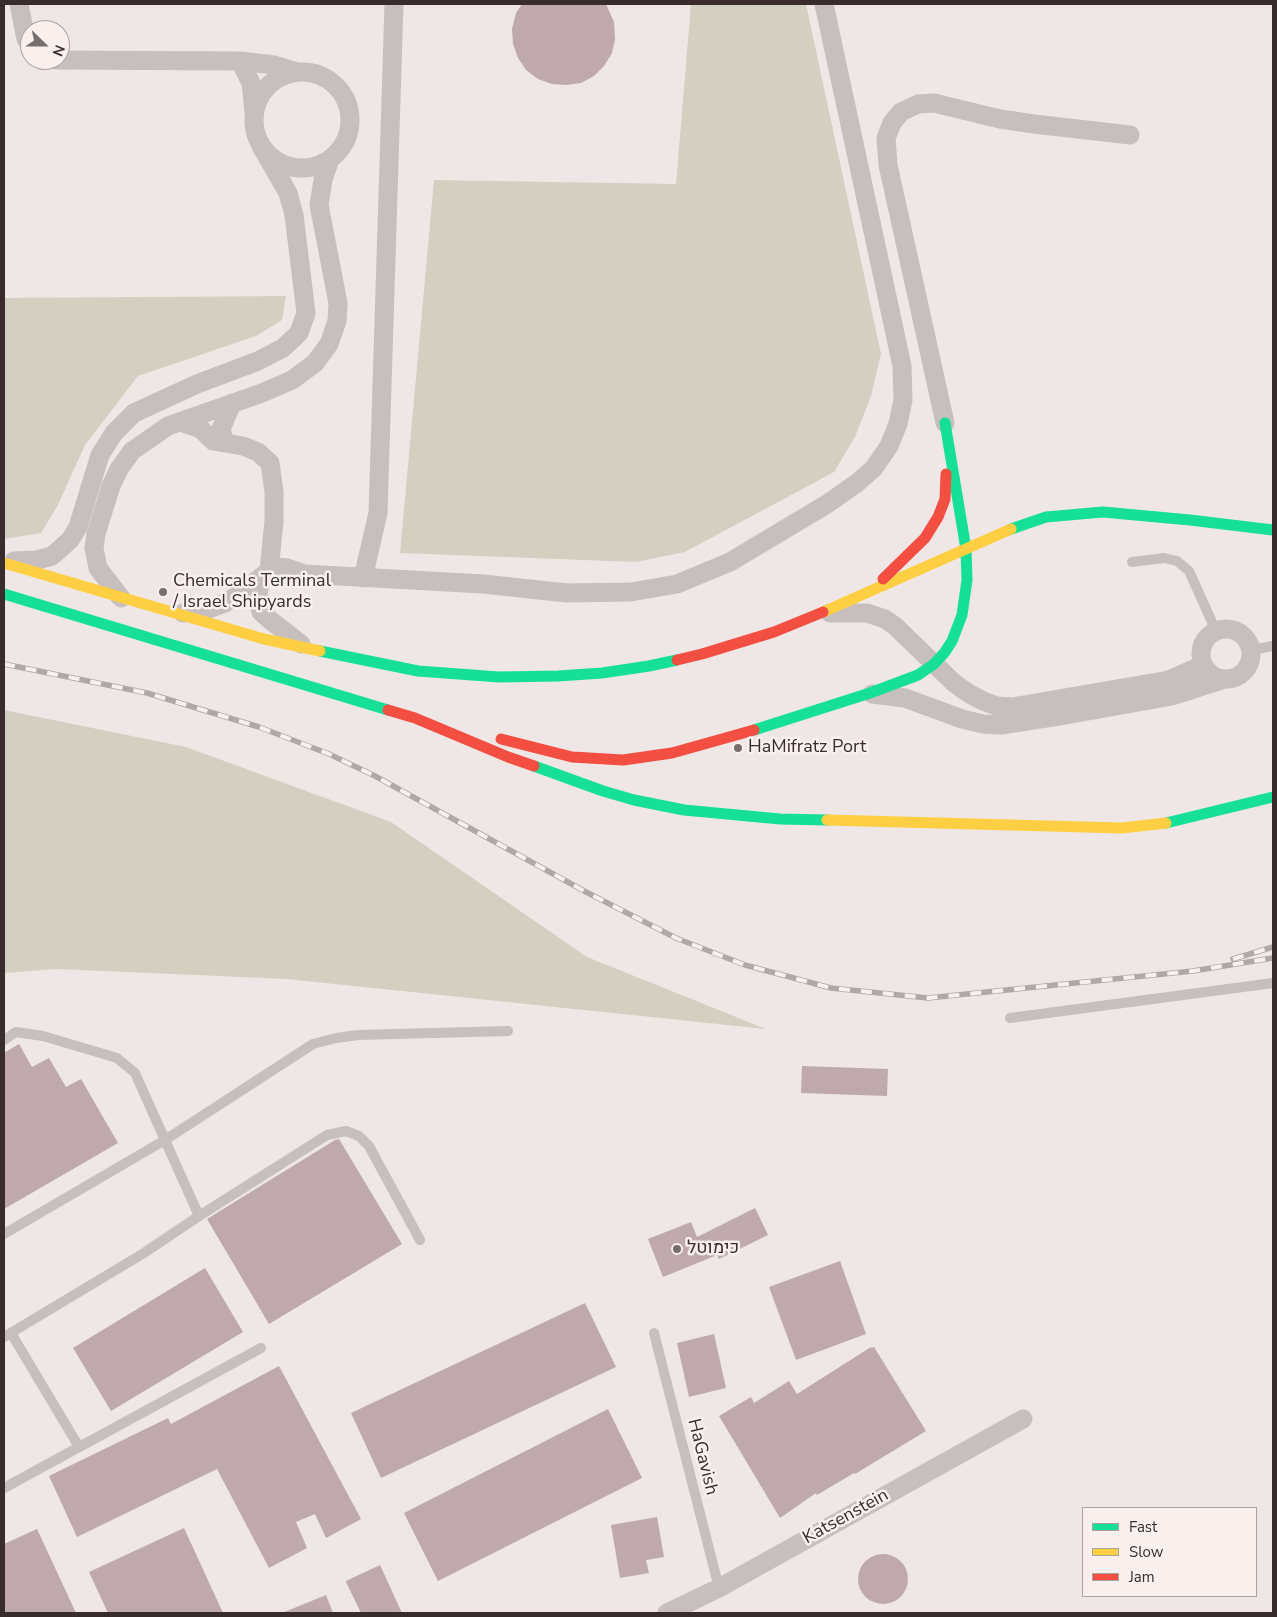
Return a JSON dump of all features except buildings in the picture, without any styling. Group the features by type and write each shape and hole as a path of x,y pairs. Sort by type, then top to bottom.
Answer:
{"street":[{"path":"19,4 22,20"},
{"path":"362,578 378,513 394,4"},
{"path":"175,614 208,609 225,603 238,596 269,571 277,567 287,568 304,574 483,584 567,593 631,592 677,584 738,557 827,504 874,468 889,446 898,424 903,400 902,366 824,4"},
{"path":"70,60 240,61 314,74 329,80 340,91 347,104 350,119 348,134 341,148 330,159 317,166 302,168 287,166 273,158 262,146"},
{"path":"4,562 37,560 52,556 70,540 78,527 100,455 114,432 134,413 197,384 258,361 283,348 299,333 306,313 294,215 288,193 255,131 251,83 240,61"},
{"path":"254,115 259,99 269,85 282,76 298,72"},
{"path":"4,594 415,718 572,757 623,760 672,753 727,738 870,693 918,675 934,664 945,652 952,641 962,615 967,580 966,549 945,423 888,165 886,138 892,123 901,112 918,104 934,103 1034,124 1130,136"},
{"path":"121,598 98,568 94,548 96,534 110,486 132,451 168,426 232,404 292,380 316,363 329,344 337,321 338,303 319,205 322,180 330,159"},
{"path":"225,444 221,429 232,404"},
{"path":"181,422 200,429 213,440 225,444 243,446 258,452 270,464 274,492 274,521 269,571 260,583 258,594 261,612 306,647"},
{"path":"870,592 925,538 938,517 945,499 945,423"},
{"path":"4,562 175,614 264,638 418,671 499,677 558,676 602,673 649,666 702,654 774,632 870,592 1017,526 1046,517 1103,512 1273,530"},
{"path":"1190,520 1264,517"},
{"path":"817,614 867,613 885,619 895,626 954,683 983,702 997,706 1012,707 1169,680 1203,664"},
{"path":"870,693 905,698 962,719 983,724 1001,725 1172,696 1222,680 1236,678 1249,667 1252,659 1252,650 1245,637 1232,629 1216,631 1204,642 1202,649 1203,664 1207,672 1222,680"},
{"path":"415,718 508,757 603,791 684,810 743,816 780,819 1122,828 1163,824 1273,797"},
{"name":"Katsenstein","path":"667,1613 719,1588 1023,1419"}],"lane":[{"path":"1132,562 1164,558 1177,561 1189,571 1216,631"},
{"path":"1252,650 1273,646"},
{"path":"1010,1018 1273,982"},
{"path":"4,1234 165,1140 313,1044 358,1035 508,1031"},
{"path":"4,1040 16,1032 43,1036 117,1058 135,1073 199,1216"},
{"path":"79,1446 7,1335 144,1253 199,1216 327,1136 346,1131 359,1136 369,1146 420,1240"},
{"name":"HaGavish","path":"654,1333 719,1588"},
{"path":"4,1488 261,1348"}],"shaded area":[{"path":"691,4 806,4 881,354 871,396 855,437 834,472 685,552 636,562 400,553 434,180 676,184"},
{"path":"286,296 282,320 256,336 138,376 85,445 58,505 41,533 4,539 4,298"},
{"path":"4,710 186,747 391,822 587,957 766,1029 287,979 57,969 4,973"}],"railway":[{"path":"4,664 147,693 259,727 329,754 375,776 586,892 676,938 745,965 831,988 928,998 1193,971 1273,958"},
{"path":"1233,959 1273,947"}],"traffic: fast":[{"path":"754,730 870,693 918,675 934,664 952,641 962,615 967,580 966,549 945,423"},
{"path":"1011,529 1046,517 1103,512 1273,530"},
{"path":"4,594 388,710"},
{"path":"320,651 418,671 499,677 602,673 677,660"},
{"path":"534,766 603,791 634,800 684,810 780,819 827,820"},
{"path":"1166,823 1273,797"}],"traffic: slow":[{"path":"823,612 1011,529"},
{"path":"4,563 264,639 320,651"},
{"path":"827,820 1122,828 1166,823"}],"traffic: jam":[{"path":"883,579 925,538 938,517 945,499 946,474"},
{"path":"677,660 774,632 823,612"},
{"path":"388,710 415,718 534,766"},
{"path":"501,739 572,757 623,760 672,753 754,730"}],"place":[{"name":"Chemicals Terminal / Israel Shipyards","path":"163,592"},
{"name":"HaMifratz Port","path":"738,748"},
{"name":"כימוטל","path":"677,1249"}]}
